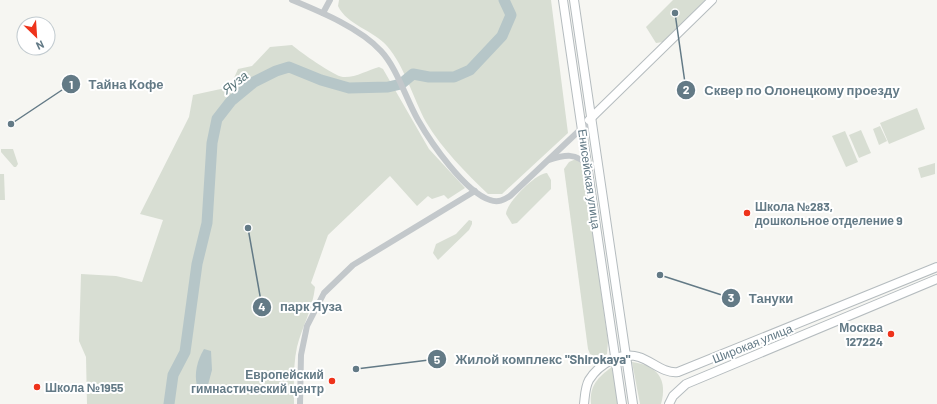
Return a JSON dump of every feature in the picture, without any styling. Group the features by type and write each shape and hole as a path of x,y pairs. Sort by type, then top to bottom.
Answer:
{"main road":[{"name":"Енисейская улица","path":"563,0 583,127 593,207 622,404"},
{"name":"Енисейская улица","path":"574,0 633,404"},
{"path":"583,127 712,0"},
{"path":"593,207 594,203 598,200 604,205"},
{"name":"Широкая улица","path":"585,402 589,380 605,364 615,358 625,355 637,356 670,372 678,372 937,267"},
{"path":"924,272 928,272 931,275 931,280 928,282"},
{"name":"Широкая улица","path":"669,404 673,396 686,384 937,279"}],"street":[{"path":"292,0 323,13 363,35 375,44 392,67 407,99 434,146 475,191 490,200 496,202 505,200 583,127 587,126 594,132"},
{"path":"323,13 330,0"},
{"path":"548,160 572,155 583,160 588,166"},
{"path":"300,404 301,355 307,326 324,293 353,265 475,191"},
{"path":"778,332 775,335 775,340 779,343 783,343"}],"shaded area":[{"path":"339,0 551,0 568,133 502,194 488,194 471,178 432,132 421,113 399,63 387,46 381,40 347,18 338,6"},
{"path":"673,0 705,0 663,42 656,43 646,27"},
{"path":"292,45 309,58 339,76 348,77 357,75 379,67 383,69 429,149 465,188 448,199 444,195 432,199 428,196 417,206 390,176 328,235 311,283 315,287 314,295 297,347 294,368 294,404 87,404 86,357 79,341 81,274 116,276 142,282 163,220 140,214 189,117 193,95 230,87 238,69 252,66 270,47"},
{"path":"917,108 925,129 889,144 880,123"},
{"path":"880,126 887,141 879,145 873,129"},
{"path":"861,130 871,153 859,158 849,135"},
{"path":"845,131 858,162 846,167 832,136"},
{"path":"1,149 13,149 18,164 16,167 14,167 1,152"},
{"path":"576,159 583,166 608,341 607,354 599,358 590,354 588,349 564,169 569,162"},
{"path":"935,163 935,174 921,178 918,168"},
{"path":"547,173 551,180 551,189 517,223 512,224 506,214 511,203 529,183 542,174"},
{"path":"0,174 4,174 5,200 0,200"},
{"path":"469,220 472,221 472,224 469,230 438,260 433,253 436,244 456,234"},
{"path":"204,349 211,351 212,370 208,385 204,388 197,386 196,372"},
{"path":"632,362 648,366 658,375 663,387 661,404 640,404"},
{"path":"612,367 618,404 591,404 591,392 593,387 599,378"}],"waterway":[{"name":"Яуза","path":"169,404 173,375 185,352 197,264 207,223 212,143 217,119 231,101 254,82 276,71 289,67 321,80 349,88 388,87 401,84 413,74 429,77 454,77 470,70 502,36 511,15 504,0"}],"place":[{"name":"Сквер по Олонецкому проезду","path":"675,13"},
{"name":"Тайна Кофе","path":"11,124"},
{"name":"Школа №283, дошкольное отделение 9","path":"747,213"},
{"name":"парк Яуза","path":"248,228"},
{"name":"Тануки","path":"660,275"},
{"name":"Москва 127224","path":"891,334"},
{"name":"Жилой комплекс \"Shirokaya\"","path":"356,369"},
{"name":"Европейский гимнастический центр","path":"332,381"},
{"name":"Школа №1955","path":"37,387"}]}
